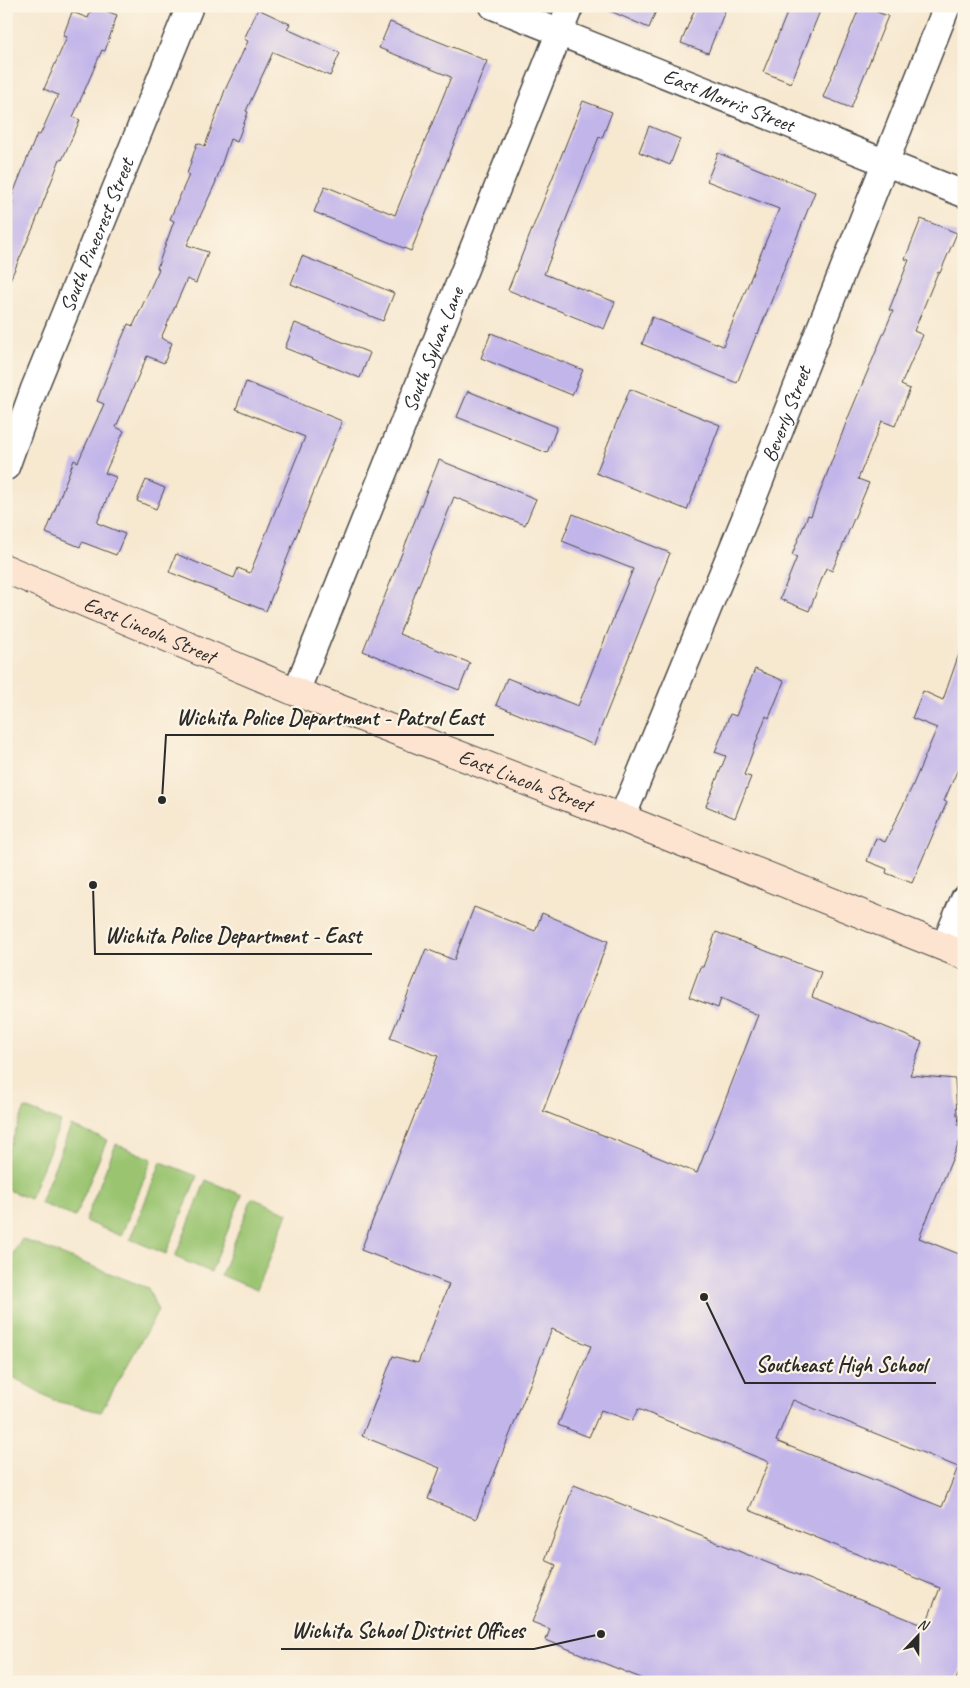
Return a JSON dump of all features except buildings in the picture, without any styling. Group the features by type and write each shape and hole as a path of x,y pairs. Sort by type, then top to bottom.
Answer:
{"street":[{"name":"South Pinecrest Street","path":"6,467 34,389 190,6"},
{"name":"East Morris Street","path":"493,6 964,194"},
{"name":"South Sylvan Lane","path":"296,692 570,6"},
{"name":"Beverly Street","path":"622,818 750,506 947,6"},
{"name":"East Lincoln Street","path":"6,569 296,692 622,818 954,951"},
{"path":"954,951 964,899"}],"green space":[{"path":"25,1108 61,1122 30,1199 6,1189 6,1155"},
{"path":"71,1126 107,1140 75,1217 40,1203"},
{"path":"116,1144 152,1159 121,1236 85,1221"},
{"path":"161,1162 197,1176 166,1254 130,1239"},
{"path":"206,1180 242,1195 211,1272 175,1257"},
{"path":"252,1198 288,1213 257,1290 221,1275"},
{"path":"22,1239 148,1288 158,1311 101,1412 55,1401 11,1376 6,1370 6,1265"}],"place":[{"name":"Wichita Police Department - Patrol East","path":"162,800"},
{"name":"Wichita Police Department - East","path":"93,885"},
{"name":"Southeast High School","path":"704,1297"},
{"name":"Wichita School District Offices","path":"601,1634"}]}
